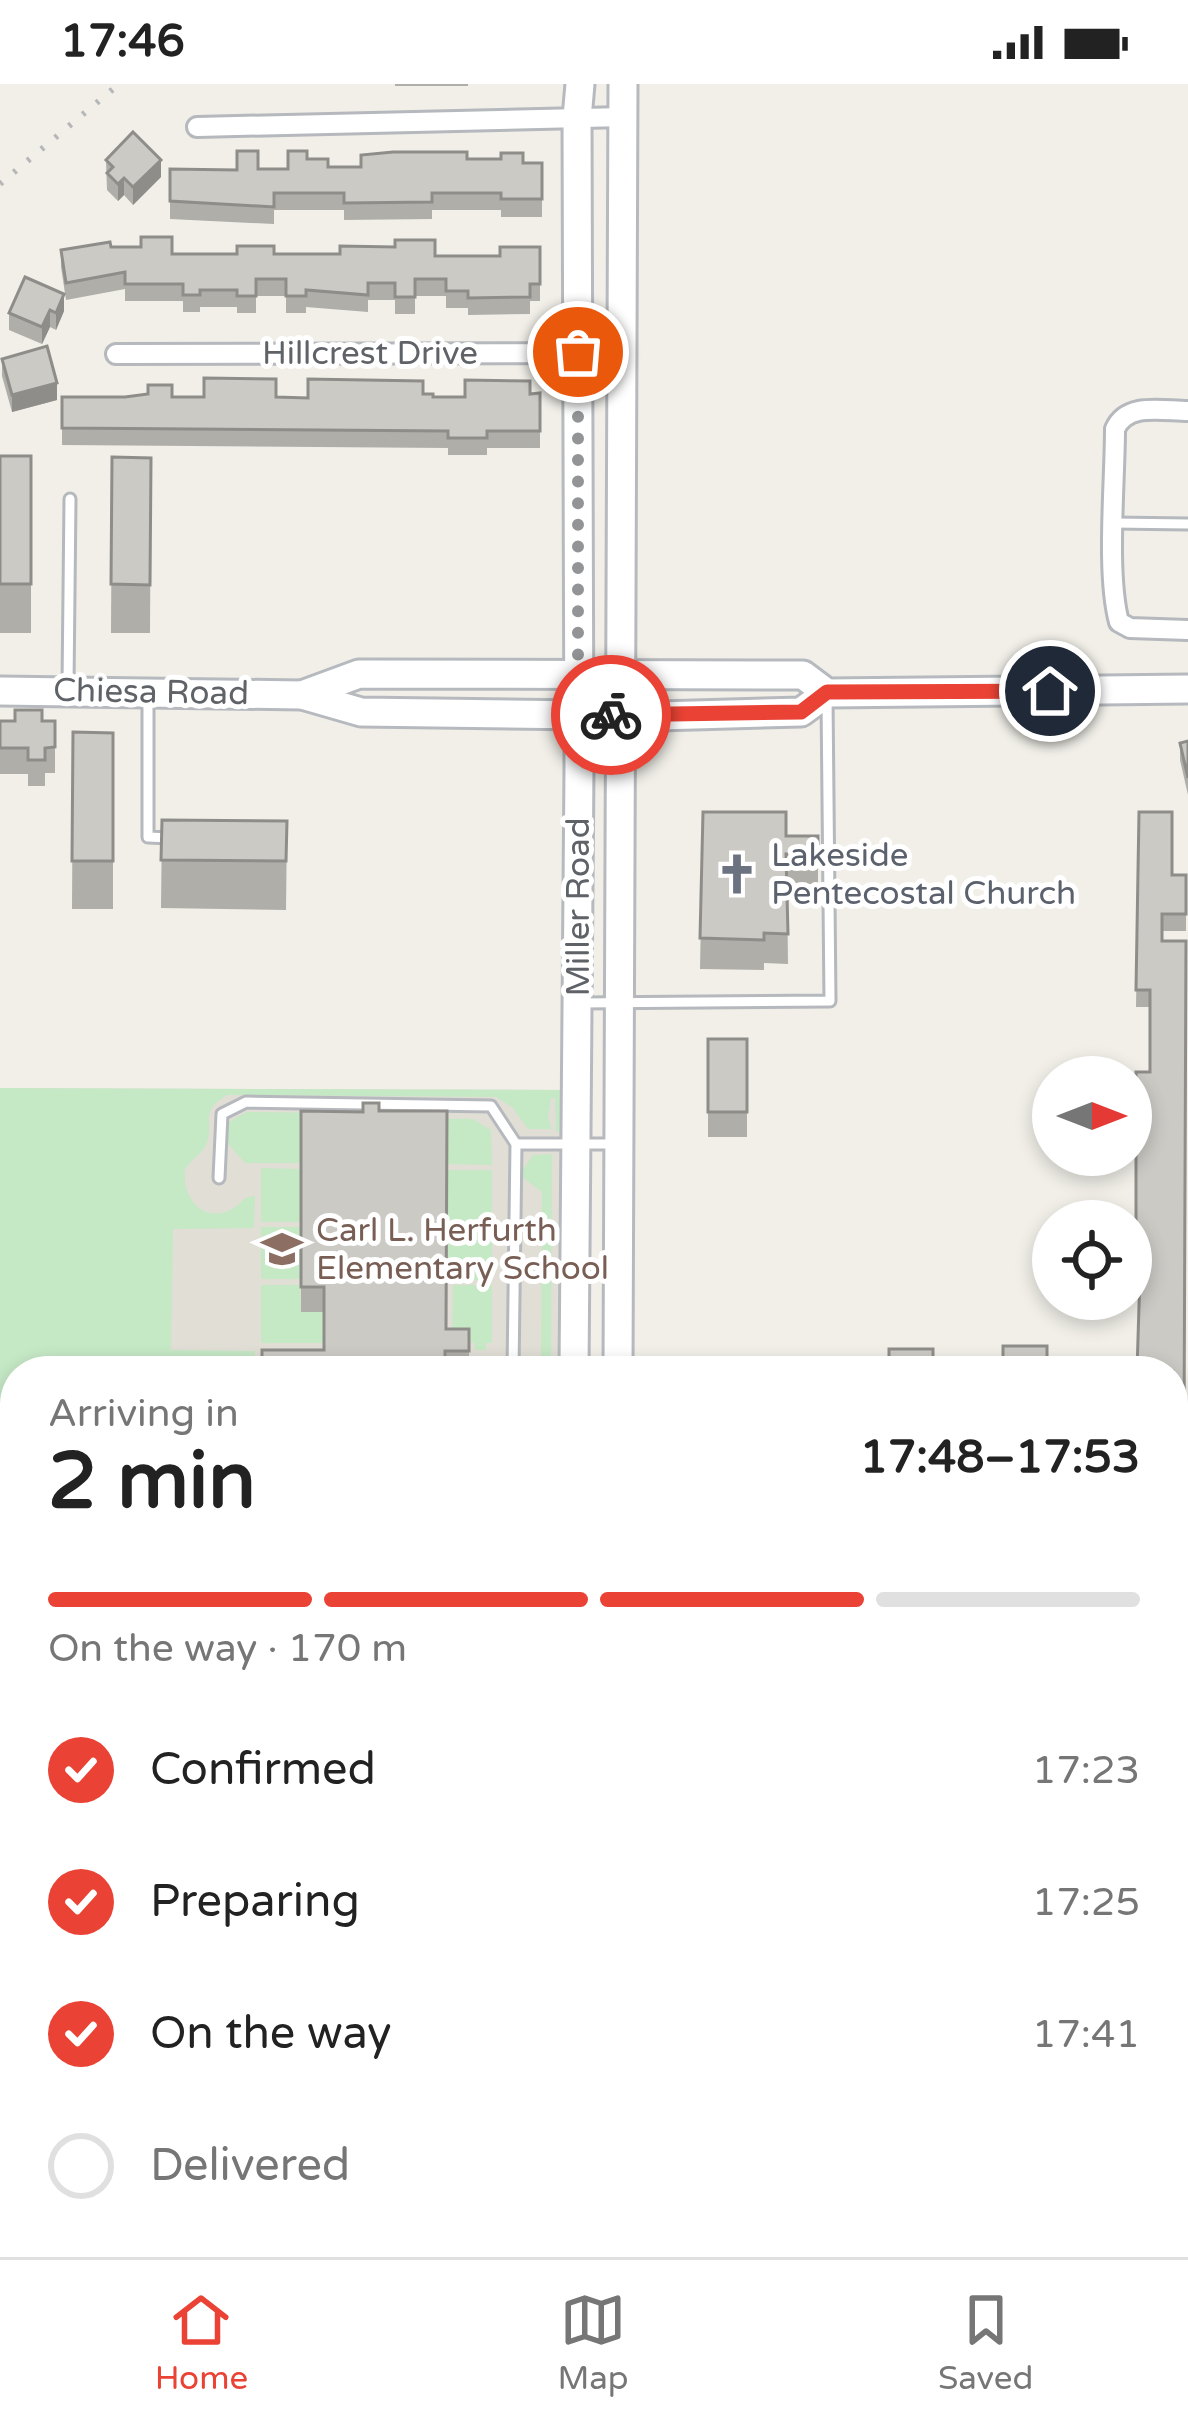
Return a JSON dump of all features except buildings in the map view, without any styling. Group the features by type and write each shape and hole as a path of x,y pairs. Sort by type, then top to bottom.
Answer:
{"main road":[{"name":"Miller Road","path":"574,1356 580,84"},
{"name":"Miller Road","path":"618,1356 623,84"},
{"name":"Chiesa Road","path":"302,694 359,674 803,675 827,692 1188,689"},
{"name":"Chiesa Road","path":"0,691 302,694 361,712 578,715 801,712 827,692"}],"street":[{"path":"197,127 624,118"},
{"name":"Hillcrest Drive","path":"116,354 623,353"},
{"path":"1188,411 1130,411 1120,417 1115,429 1114,523 1119,622 1130,628 1188,630"}],"lane":[{"path":"69,691 70,499"},
{"path":"1114,523 1188,524"},
{"path":"148,691 148,837 190,838"},
{"path":"578,1003 830,1001 827,692"},
{"path":"219,1178 222,1114 246,1102 491,1106 516,1144 513,1356"},
{"path":"516,1144 621,1144"}],"shaded area":[{"name":"Carl L. Herfurth Elementary School","path":"0,1088 564,1090 563,1356 0,1356"}],"green space":[{"path":"0,1088 564,1090 564,1128 556,1133 555,1098 551,1098 548,1117 552,1129 528,1129 512,1107 496,1097 227,1095 212,1108 205,1147 185,1169 186,1188 196,1205 211,1213 232,1209 255,1196 254,1228 173,1229 171,1350 255,1351 255,1356 0,1356"},
{"path":"246,1112 337,1113 302,1137 301,1163 245,1163 224,1139 229,1122"},
{"path":"394,1118 473,1119 491,1130 492,1165 447,1164"},
{"path":"552,1154 551,1356 541,1356 542,1192 522,1177 533,1155"},
{"path":"261,1168 301,1169 301,1222 261,1222"},
{"path":"447,1170 492,1170 492,1280 446,1280"},
{"path":"261,1227 301,1227 300,1279 261,1279"},
{"path":"261,1285 300,1285 301,1311 324,1312 324,1343 261,1343"},
{"path":"453,1285 492,1285 492,1343 486,1343 486,1350 475,1350 474,1342 452,1349"}],"railway":[{"path":"0,184 119,84"}],"way so far":[{"path":"578,352 578,715 611,715"}],"place":[{"name":"Lakeside Pentecostal Church","path":"737,874"},
{"name":"Carl L. Herfurth Elementary School","path":"282,1249"}],"route":[{"path":"611,715 801,712 827,692 1050,691"}]}
